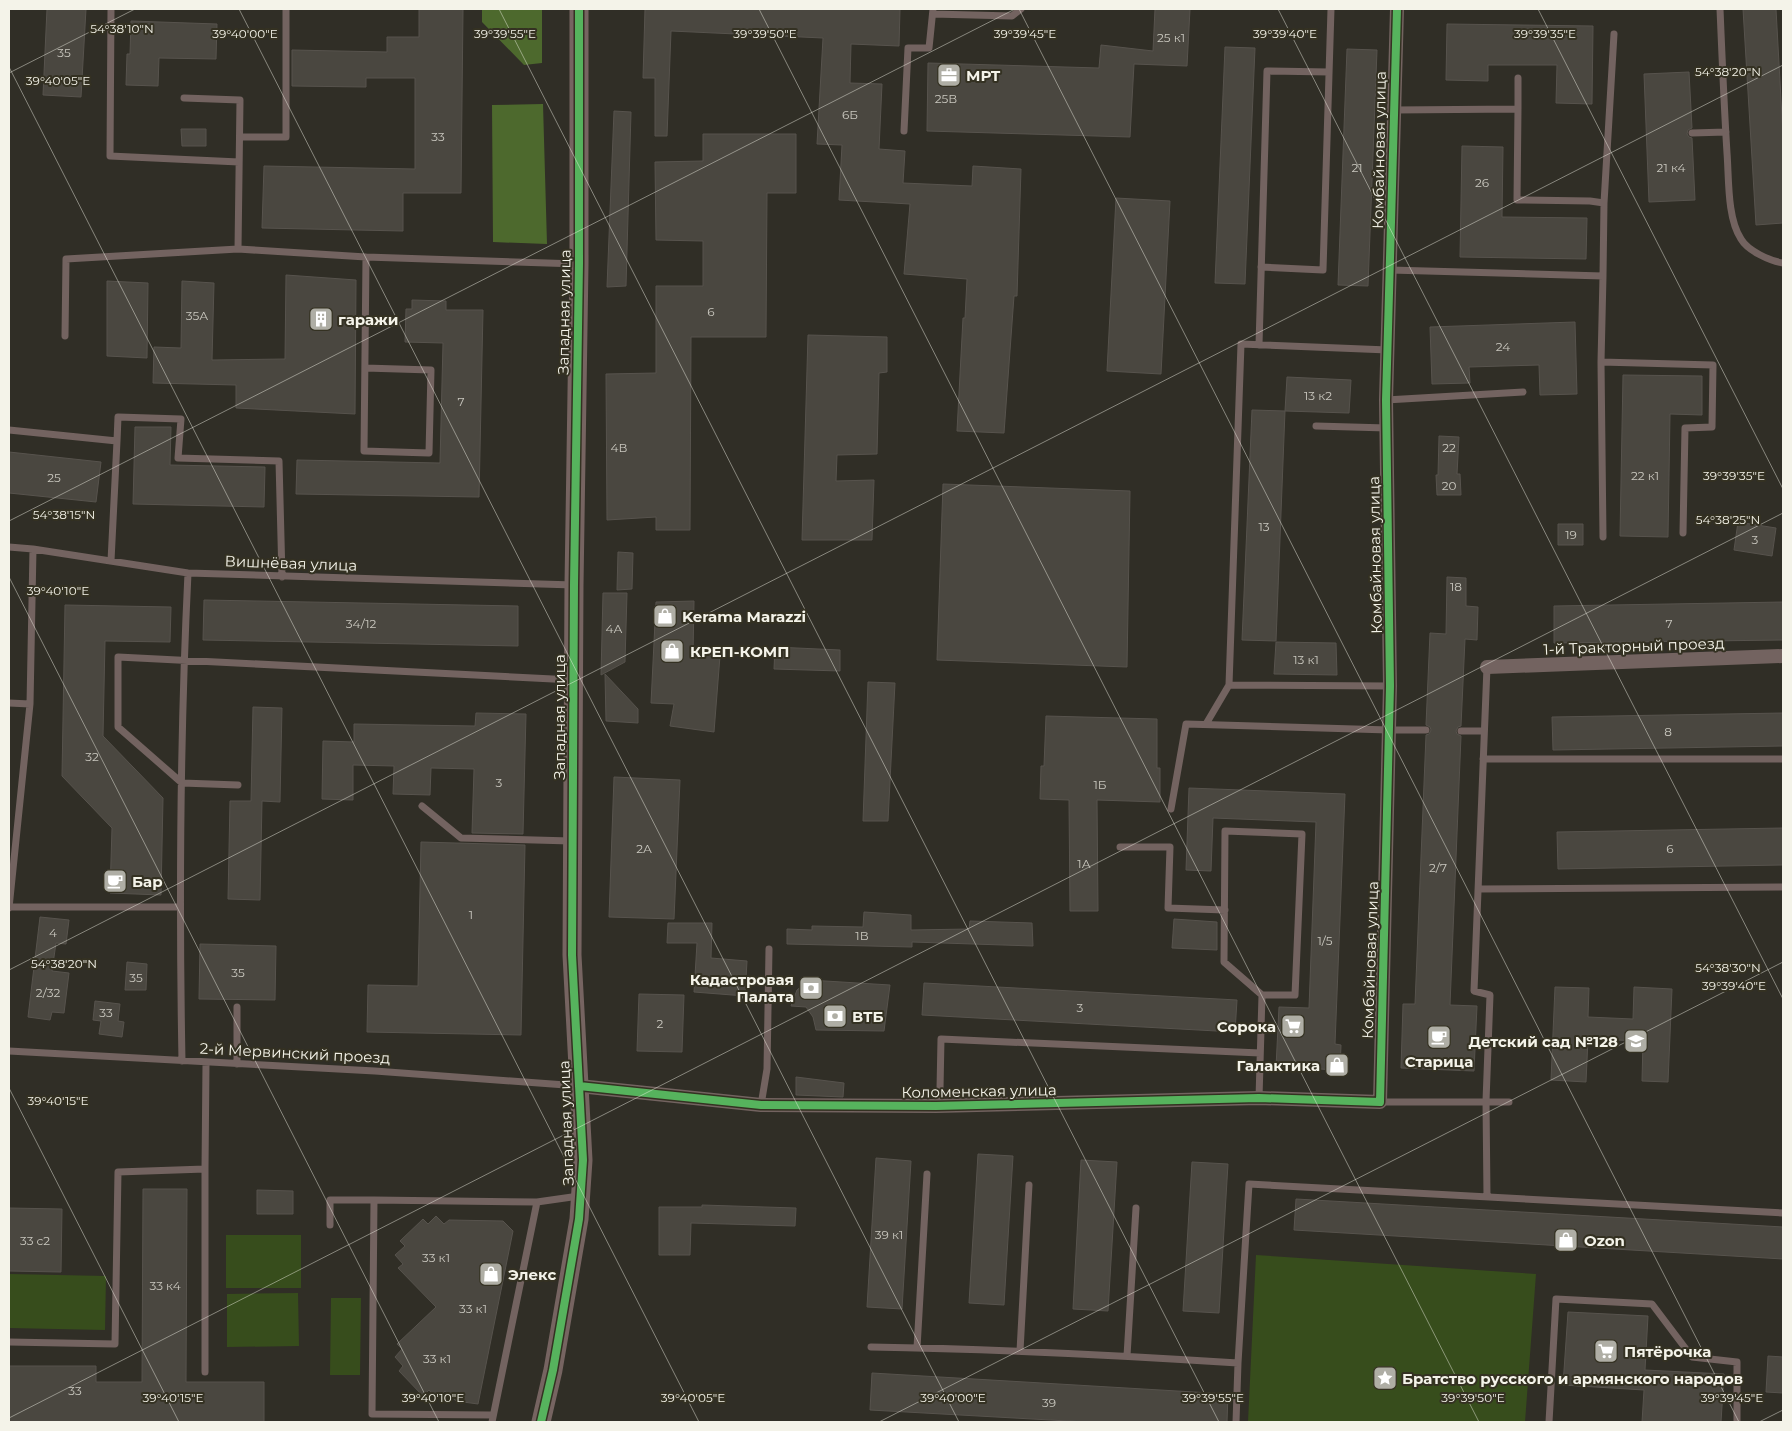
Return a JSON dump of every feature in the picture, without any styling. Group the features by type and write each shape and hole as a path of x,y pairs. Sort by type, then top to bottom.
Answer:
{"street":[{"name":"Западная улица","path":"541,1422 553,1370 582,1196 583,1160 572,955 580,9"},
{"name":"Комбайновая улица","path":"1380,1102 1390,686 1386,400 1397,9"},
{"name":"1-й Тракторный проезд","path":"1486,667 1783,656"},
{"name":"Коломенская улица","path":"579,1086 761,1105 936,1106 1259,1098 1380,1102"}],"lane":[{"path":"111,9 110,156 240,162"},
{"path":"240,137 286,137 286,9"},
{"path":"904,131 908,48 929,48 933,11 1012,16 1022,9"},
{"path":"1261,267 1323,270 1331,9"},
{"path":"1720,9 1726,132 1733,218 1741,240 1759,254 1783,263"},
{"path":"1603,537 1601,362 1604,203 1614,34"},
{"path":"1259,345 1267,71 1330,72"},
{"path":"1518,78 1517,200 1604,203"},
{"path":"184,98 240,100 238,249"},
{"path":"1394,110 1518,109"},
{"path":"1692,133 1726,132"},
{"path":"65,336 66,259 238,249 366,257 579,264"},
{"path":"365,368 431,370 429,453 364,451 366,257"},
{"path":"1390,270 1604,276"},
{"path":"1206,724 1230,685 1241,344 1388,350"},
{"path":"1601,362 1713,365 1712,427 1685,428 1682,533"},
{"path":"1386,400 1523,392"},
{"path":"111,561 118,417 181,419 178,458 279,461 282,577"},
{"path":"1316,426 1387,428"},
{"path":"9,430 117,441"},
{"name":"Вишнёвая улица","path":"9,547 188,573 574,585"},
{"path":"33,549 30,704 9,908 179,907"},
{"path":"182,1061 179,907 184,659 188,573"},
{"path":"238,785 182,783 118,727 118,657 573,680"},
{"path":"1486,667 1474,991 1490,995 1486,1102 1488,1197"},
{"path":"1230,685 1390,686"},
{"path":"9,703 30,704"},
{"path":"1171,809 1186,724 1426,730"},
{"path":"1461,731 1484,731"},
{"path":"1483,759 1783,759"},
{"path":"422,806 461,838 572,841"},
{"path":"1225,832 1302,834 1295,995 1262,995 1224,962 1225,910 1225,832"},
{"path":"1120,847 1170,847 1168,908 1225,910"},
{"path":"1478,889 1783,887"},
{"path":"761,1105 767,1069 769,949"},
{"path":"1259,1098 1262,995"},
{"path":"237,1007 238,1064"},
{"path":"936,1106 940,1089 941,1039 1260,1052"},
{"name":"2-й Мервинский проезд","path":"9,1051 375,1071 579,1086"},
{"path":"205,1372 206,1063"},
{"path":"1380,1102 1509,1102"},
{"path":"9,1342 115,1344 118,1172 205,1169"},
{"path":"917,1348 927,1174"},
{"path":"1236,1422 1249,1184 1783,1213"},
{"path":"1020,1351 1029,1185"},
{"path":"330,1224 330,1200 537,1202 582,1196"},
{"path":"374,1200 372,1414 492,1419 537,1202"},
{"path":"1127,1356 1136,1208"},
{"path":"1549,1422 1556,1299 1652,1304 1692,1357 1738,1362 1737,1422"},
{"path":"871,1347 1020,1351 1238,1363"}],"green space":[{"path":"482,9 542,9 542,63 524,65 482,22"},
{"path":"543,104 547,244 493,242 492,105"},
{"path":"226,1235 301,1235 301,1288 226,1288"},
{"path":"1256,1255 1536,1274 1525,1422 1248,1422"},
{"path":"9,1274 106,1276 105,1330 9,1328"},
{"path":"298,1293 299,1346 227,1347 227,1294"},
{"path":"331,1298 361,1298 360,1375 330,1375"}],"building":[{"path":"47,9 86,9 81,97 43,95"},
{"path":"419,9 463,9 461,193 403,193 403,231 262,228 264,166 415,169 415,78 366,78 366,87 292,86 292,50 387,52 387,37 419,37"},
{"path":"645,9 900,9 899,46 851,44 850,83 882,84 879,149 905,151 903,183 972,186 973,166 1021,169 1017,296 1014,296 1004,433 957,431 967,279 904,274 910,204 839,200 842,145 817,144 823,38 671,31 667,136 655,136 655,78 643,78"},
{"path":"1155,9 1190,9 1187,66 1134,64 1130,137 927,131 928,63 1099,68 1101,45 1153,51"},
{"path":"1743,9 1776,9 1783,136 1783,223 1756,225"},
{"path":"131,21 217,24 216,59 159,58 158,86 126,85 127,54 130,54"},
{"path":"1447,24 1593,26 1592,104 1556,103 1557,65 1488,65 1488,81 1446,80"},
{"path":"1225,47 1255,48 1245,284 1215,283"},
{"path":"1347,49 1377,50 1368,286 1338,285"},
{"path":"1689,72 1692,128 1688,130 1687,134 1692,138 1695,200 1649,202 1644,74"},
{"path":"614,111 631,112 626,286 607,287"},
{"path":"181,129 206,129 206,146 182,146"},
{"path":"703,134 796,134 796,193 767,193 766,337 691,337 690,530 656,530 656,517 607,520 606,374 656,373 656,286 703,286 703,241 656,240 655,162 703,161"},
{"path":"1462,146 1503,147 1502,217 1587,218 1586,259 1460,257"},
{"path":"1116,198 1170,201 1161,374 1107,371"},
{"name":"гаражи","path":"286,275 356,280 355,414 236,408 236,385 153,383 154,347 181,348 182,281 214,283 212,360 285,359"},
{"path":"107,281 148,283 147,358 107,356"},
{"path":"412,300 446,301 446,310 483,310 479,497 296,494 297,460 440,463 443,343 405,342 406,309 412,309"},
{"path":"1575,322 1577,394 1540,395 1539,365 1469,367 1470,383 1432,384 1430,327"},
{"path":"808,335 887,337 887,372 879,373 877,454 837,455 836,481 874,480 872,540 802,540"},
{"path":"1623,375 1702,376 1702,415 1670,414 1668,537 1620,536"},
{"path":"1287,377 1351,380 1349,413 1285,411"},
{"path":"1252,410 1285,411 1276,641 1242,640"},
{"path":"135,427 171,427 170,465 265,467 264,507 133,504"},
{"path":"1439,436 1459,437 1457,474 1460,474 1461,495 1437,495 1436,475 1438,475"},
{"path":"9,452 101,462 96,502 9,493"},
{"path":"943,484 1130,491 1127,667 937,660"},
{"path":"1738,522 1776,528 1772,556 1734,550"},
{"path":"1558,524 1583,524 1583,545 1558,545"},
{"path":"618,552 633,553 632,589 617,590"},
{"path":"1447,577 1466,578 1466,606 1478,607 1477,640 1465,639 1461,726 1456,731 1461,736 1450,1005 1477,1006 1474,1071 1401,1068 1403,1004 1415,1004 1426,735 1431,730 1426,725 1430,633 1446,634"},
{"path":"603,593 627,593 625,662 601,675"},
{"path":"204,600 518,606 518,646 203,640"},
{"path":"694,601 693,654 720,656 714,732 670,726 674,704 651,703 656,602"},
{"path":"1783,602 1783,640 1554,643 1554,606"},
{"path":"65,605 171,607 170,642 105,641 103,736 163,798 161,895 110,893 112,828 62,776"},
{"path":"1276,642 1336,643 1337,675 1274,674"},
{"path":"775,647 840,650 840,671 774,669"},
{"path":"605,674 638,709 638,723 606,721"},
{"path":"868,682 895,683 888,821 863,821"},
{"path":"253,707 282,708 280,802 262,801 260,900 228,899 230,801 251,801"},
{"path":"476,713 526,714 523,834 472,833 474,769 431,768 430,795 393,794 394,766 353,765 353,800 322,799 323,741 354,742 354,724 475,726"},
{"path":"1783,713 1783,746 1553,750 1552,717"},
{"path":"1046,716 1157,719 1157,768 1160,768 1160,802 1097,800 1098,911 1070,911 1069,800 1040,799 1041,766 1044,766"},
{"path":"614,777 680,780 674,919 609,917"},
{"path":"1189,788 1345,794 1335,1044 1341,1045 1340,1070 1276,1067 1279,1007 1309,1008 1316,822 1213,818 1211,871 1186,870"},
{"path":"1783,828 1783,865 1558,869 1557,832"},
{"path":"421,842 525,845 521,1035 367,1032 368,985 418,986"},
{"path":"864,912 911,915 911,930 969,929 970,921 1032,923 1033,946 912,942 912,947 787,944 787,929 812,930 812,926 863,927"},
{"path":"40,917 69,920 66,944 56,943 52,971 69,973 64,1013 52,1012 50,1020 28,1017"},
{"path":"1174,919 1217,922 1217,950 1172,948"},
{"path":"668,923 712,923 711,958 747,961 745,996 694,992 697,943 667,943"},
{"path":"200,944 276,946 275,1000 199,999"},
{"path":"127,962 147,964 146,990 125,990"},
{"path":"809,980 890,985 884,1031 816,1030 813,1017 806,1007 791,1006 797,990"},
{"path":"924,983 1237,1000 1235,1032 922,1015"},
{"path":"1555,987 1589,988 1588,1017 1633,1019 1634,987 1672,989 1668,1082 1642,1081 1643,1041 1588,1039 1586,1082 1551,1080"},
{"path":"639,994 684,995 682,1052 637,1051"},
{"path":"95,1001 120,1004 118,1021 124,1022 122,1037 99,1034 101,1021 93,1020"},
{"path":"796,1077 844,1083 843,1097 796,1095"},
{"path":"978,1154 1013,1156 1004,1305 969,1303"},
{"path":"876,1158 911,1161 902,1309 867,1307"},
{"path":"1081,1160 1117,1162 1108,1311 1073,1309"},
{"path":"1192,1162 1228,1164 1219,1313 1183,1311"},
{"path":"143,1189 187,1189 186,1382 264,1382 264,1422 9,1422 9,1366 96,1366 96,1382 142,1382"},
{"path":"257,1190 293,1191 293,1214 257,1214"},
{"path":"1296,1199 1783,1227 1783,1259 1294,1230"},
{"path":"702,1205 796,1208 795,1226 691,1223 690,1255 659,1255 659,1207 702,1207"},
{"path":"9,1208 62,1209 61,1272 9,1271"},
{"path":"436,1216 444,1224 449,1220 503,1221 513,1231 478,1404 456,1401 445,1391 437,1399 429,1390 423,1396 399,1371 403,1366 395,1357 402,1349 397,1344 436,1307 398,1268 403,1264 395,1255 405,1246 400,1241 423,1219 428,1224"},
{"name":"Пятёрочка","path":"1568,1312 1648,1316 1645,1370 1724,1374 1721,1422 1642,1422 1644,1390 1563,1385"},
{"path":"1768,1356 1783,1357 1783,1393 1766,1392"},
{"path":"872,1373 1228,1394 1227,1422 1086,1422 870,1410"}],"cycle path":[{"path":"541,1422 553,1370 579,1219 583,1160 572,955 574,585 579,264 579,9"},
{"path":"579,1086 761,1105 936,1106 1259,1098 1380,1102 1390,686 1386,400 1397,9"}],"place":[{"name":"МРТ","path":"949,75"},
{"name":"гаражи","path":"321,319"},
{"name":"Kerama Marazzi","path":"665,616"},
{"name":"КРЕП-КОМП","path":"672,651"},
{"name":"Бар","path":"115,881"},
{"name":"Кадастровая Палата","path":"811,988"},
{"name":"ВТБ","path":"835,1016"},
{"name":"Сорока","path":"1293,1026"},
{"name":"Старица","path":"1439,1037"},
{"name":"Детский сад №128","path":"1636,1041"},
{"name":"Галактика","path":"1337,1065"},
{"name":"Ozon","path":"1566,1240"},
{"name":"Элекс","path":"491,1274"},
{"name":"Пятёрочка","path":"1606,1351"},
{"name":"Братство русского и армянского народов","path":"1385,1378"}]}
